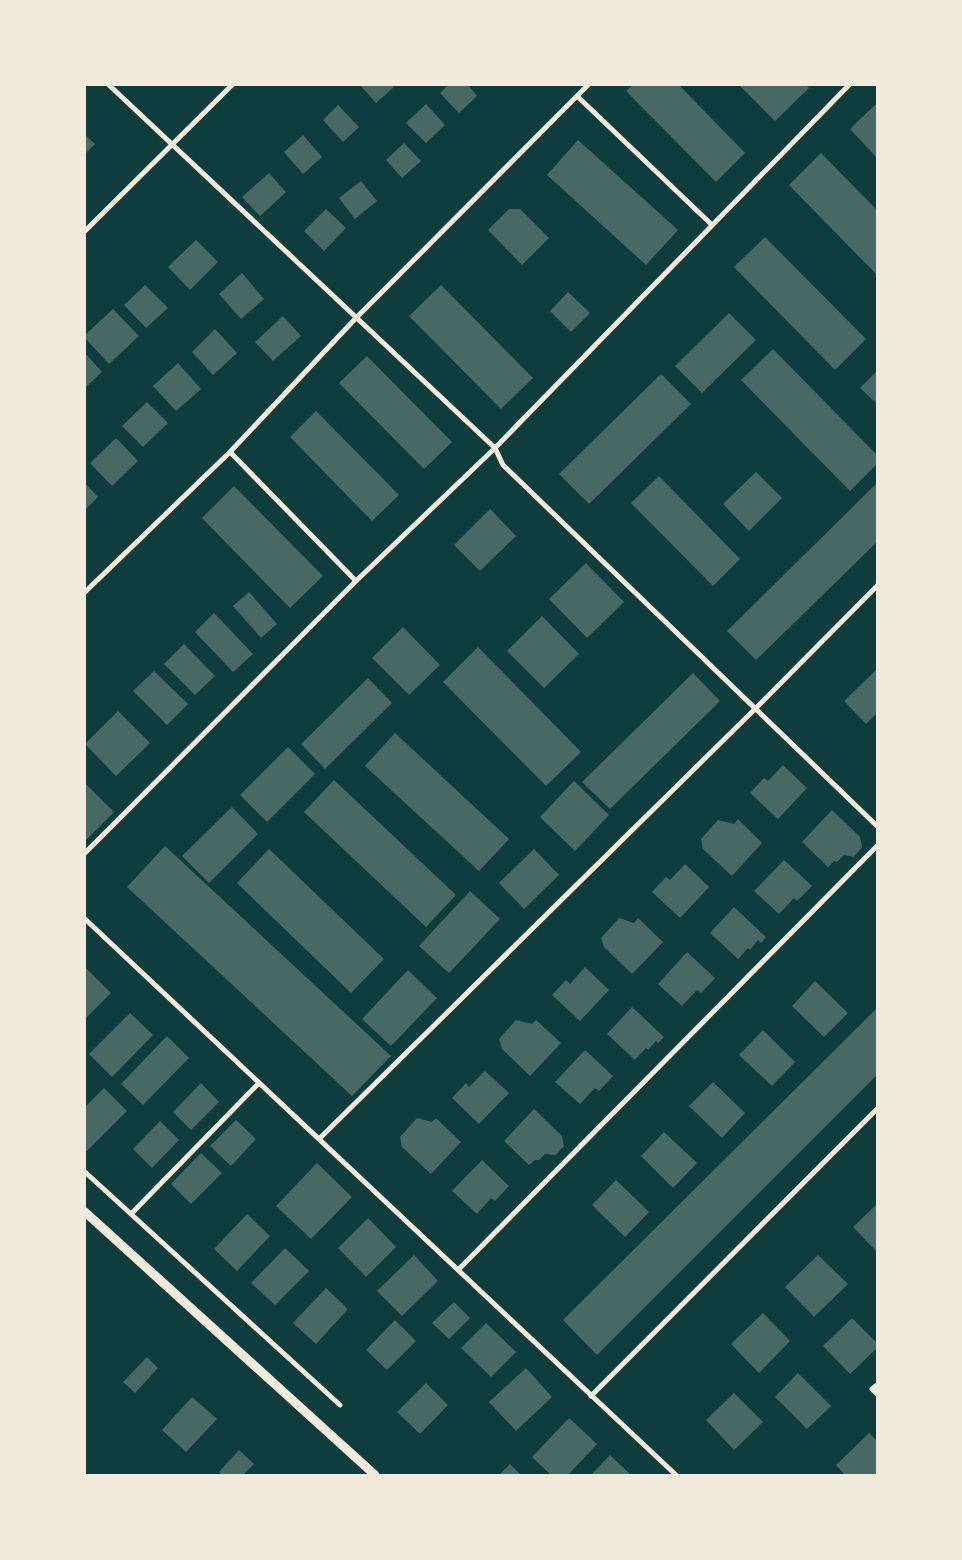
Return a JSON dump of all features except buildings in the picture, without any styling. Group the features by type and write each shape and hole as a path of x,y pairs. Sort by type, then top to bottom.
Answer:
{"street":[{"path":"109,85 495,448 503,465 877,826"},
{"path":"85,231 232,85"},
{"path":"85,592 230,452 356,318 588,85"},
{"path":"85,854 356,581 495,448 849,85"},
{"path":"577,96 712,225"},
{"path":"230,452 356,581"},
{"path":"319,1139 877,586"},
{"path":"458,1270 877,846"},
{"path":"85,919 258,1084 319,1139 676,1475"},
{"path":"131,1214 258,1084"},
{"path":"591,1396 877,1109"},
{"path":"85,1172 340,1406"},
{"path":"85,1212 375,1475"},
{"path":"877,1385 872,1389 877,1394"}]}
